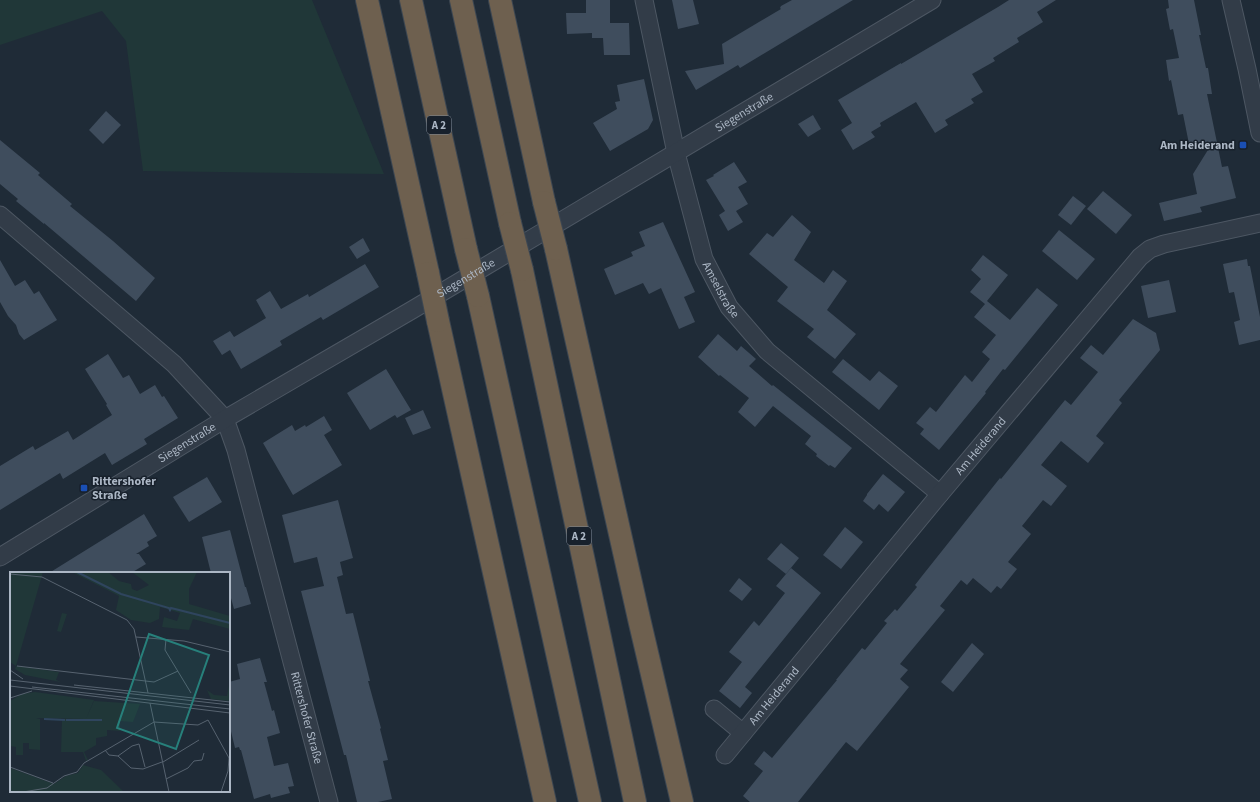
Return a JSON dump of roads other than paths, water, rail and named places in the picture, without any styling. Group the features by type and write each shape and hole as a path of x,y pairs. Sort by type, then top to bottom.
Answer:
{"highway":[{"path":"366,0 545,802"},
{"name":"A 2","path":"411,0 590,802"},
{"name":"A 2","path":"460,0 522,270 635,802"},
{"path":"500,0 544,202 682,802"}],"street":[{"name":"Amselstraße","path":"644,0 676,153 704,259 729,307 767,351 940,494"},
{"name":"Siegenstraße","path":"0,557 225,419 412,310 932,0"},
{"path":"1231,0 1260,133"},
{"name":"Rittershofer Straße","path":"0,215 174,364 225,419 236,450 329,802"},
{"name":"Am Heiderand","path":"725,755 940,494 1140,258 1150,250 1164,244 1260,222"},
{"name":"Am Heiderand","path":"714,709 743,733"}],"place":[{"name":"Am Heiderand","path":"1243,145"},
{"name":"Rittershofer Straße","path":"84,488"}]}
